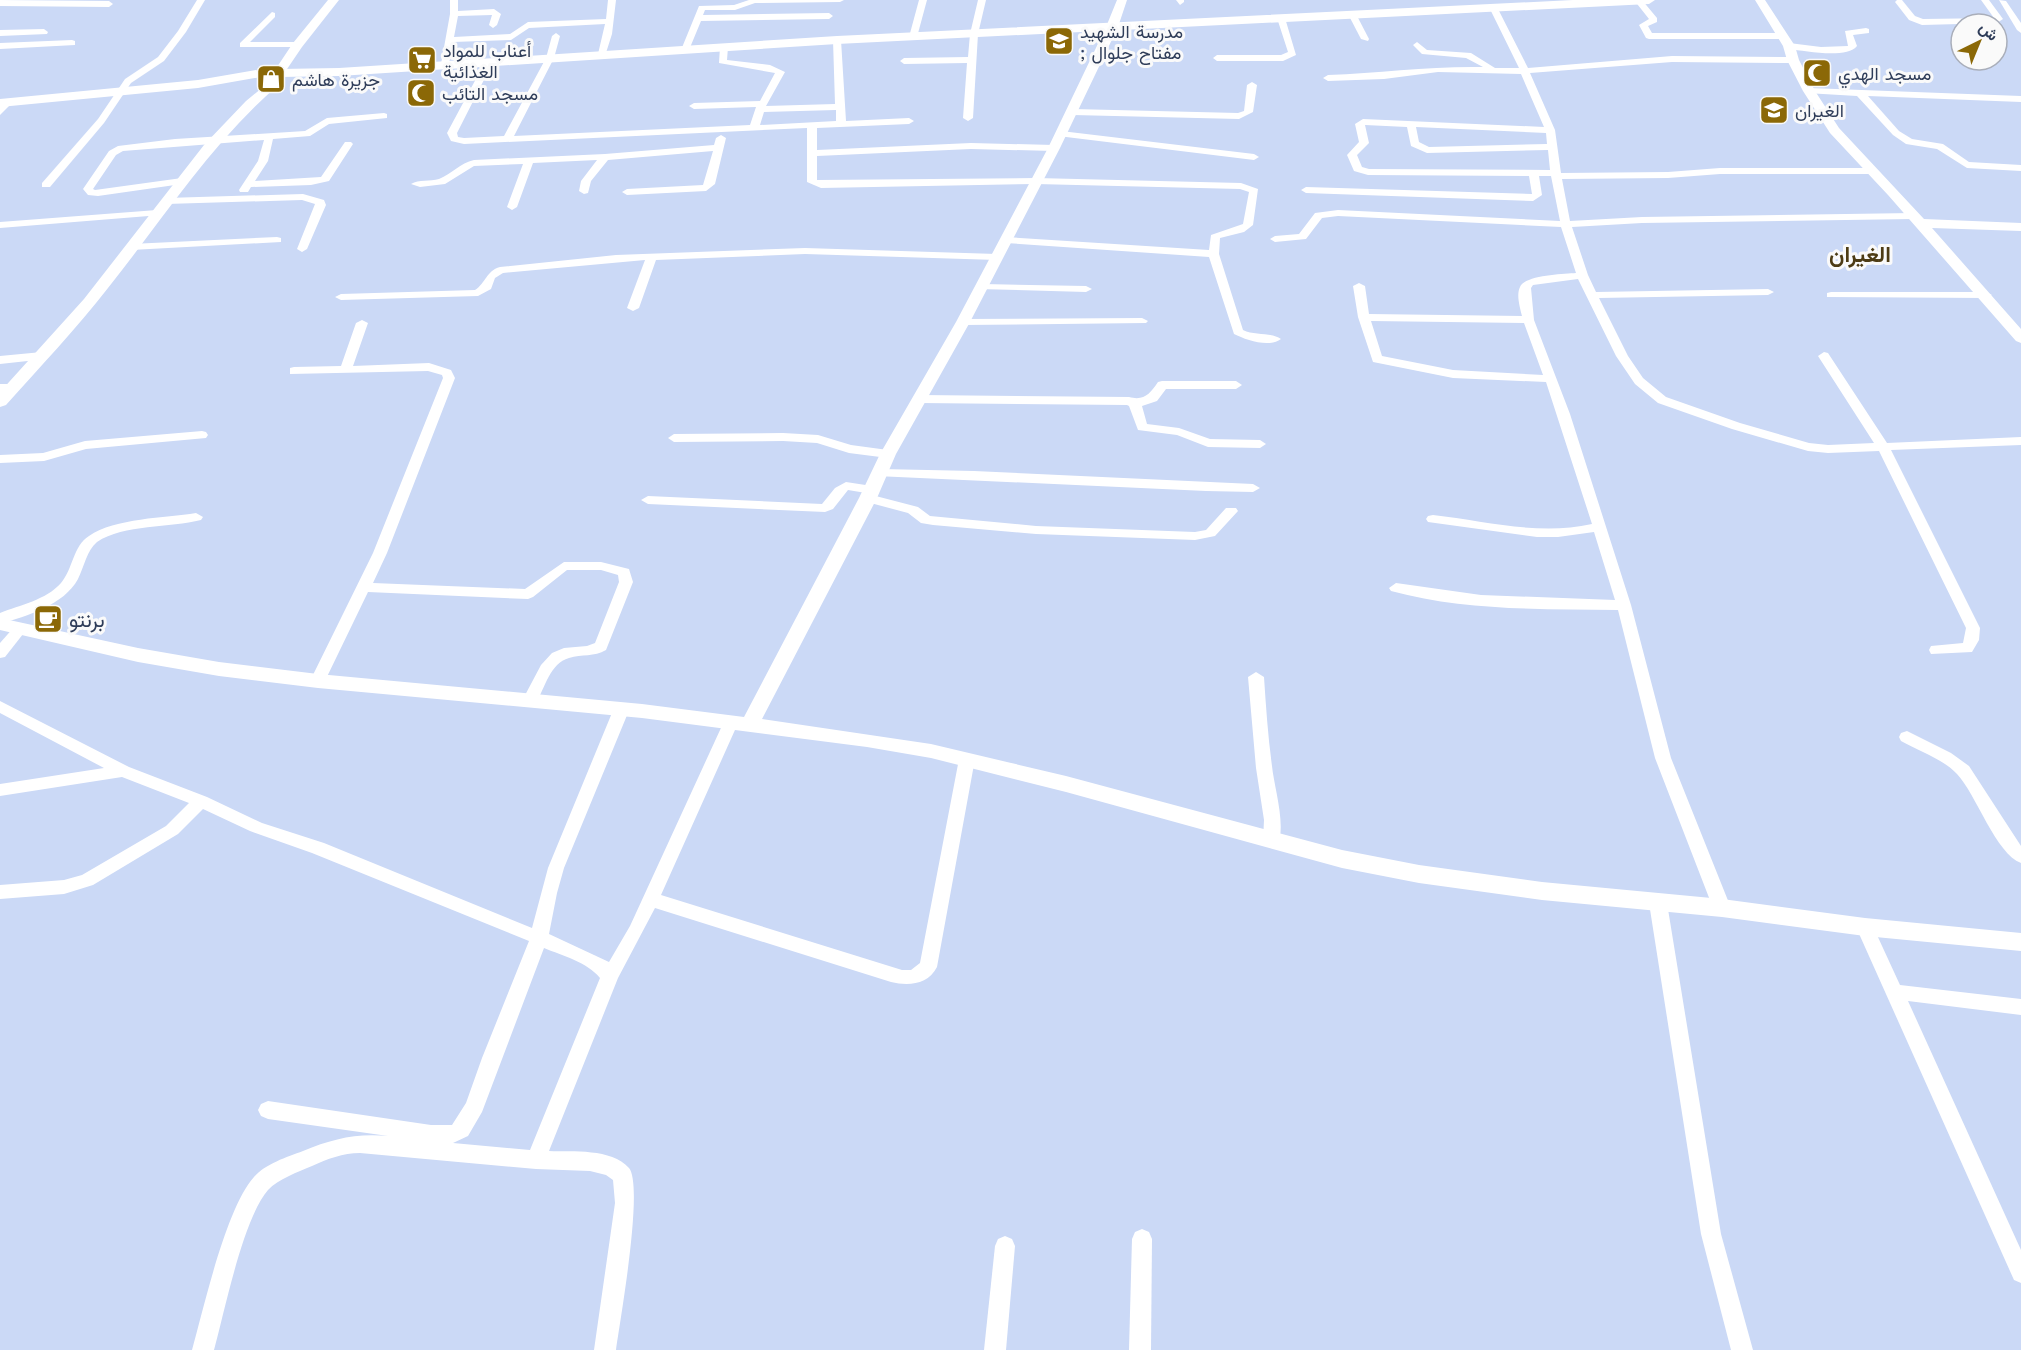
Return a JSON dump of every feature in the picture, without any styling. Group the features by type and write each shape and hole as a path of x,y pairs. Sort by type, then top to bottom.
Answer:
{"main road":[{"path":"2,106 198,84 445,64 837,40 1649,0"}],"street":[{"path":"46,185 101,121 132,77 150,68 160,59 182,32 201,0"},
{"path":"0,402 6,388 42,356 90,302 214,139 246,105 277,78 295,48 334,0"},
{"path":"445,64 454,14 454,0"},
{"path":"602,54 610,21 612,0"},
{"path":"685,50 704,4 735,7 753,1 840,0"},
{"path":"913,36 923,0"},
{"path":"968,118 974,34 982,0"},
{"path":"536,1160 610,976 637,929 650,898 740,723 870,494 888,454 982,287 1035,181 1058,141 1112,27 1122,0"},
{"path":"1638,0 1653,18 1643,25 1649,36 1821,50 1850,49 1853,46 1848,33 1866,31"},
{"path":"1760,0 1788,47 1809,91 1834,130 1986,296 2021,338"},
{"path":"1899,2 1912,18 1919,22 1998,20 1985,0"},
{"path":"1995,0 2007,1 2021,30"},
{"path":"0,3 109,4"},
{"path":"1492,7 1538,98 1550,130 1556,175 1576,265 1628,364 1639,381 1662,400 1809,447 1883,447 2021,441"},
{"path":"454,14 495,12 493,25"},
{"path":"1352,14 1365,39"},
{"path":"272,15 243,45 295,48"},
{"path":"699,18 829,16"},
{"path":"1217,58 1291,56 1293,53 1281,18"},
{"path":"450,40 511,37 518,34 523,26 528,25 610,21"},
{"path":"0,33 44,32"},
{"path":"508,138 550,58 556,36"},
{"path":"837,40 841,124"},
{"path":"0,46 72,43"},
{"path":"1417,45 1425,52 1468,55 1497,70"},
{"path":"724,47 722,61 731,65 778,70 777,79 761,107 754,128"},
{"path":"1328,78 1384,76 1438,69 1523,71 1788,47"},
{"path":"246,105 255,79 295,48"},
{"path":"904,61 972,60"},
{"path":"489,62 452,137 464,141 909,121"},
{"path":"1072,112 1239,116 1248,112 1252,85"},
{"path":"1809,91 2021,99"},
{"path":"1861,94 1896,133 1909,142 1940,146 1967,165 2021,168"},
{"path":"694,106 841,106"},
{"path":"182,181 98,193 92,193 88,189 102,166 116,150 214,139 307,134 327,121 384,116"},
{"path":"1550,130 1360,124 1364,143 1352,154 1358,169 1374,172 1668,175 1720,171 1872,171"},
{"path":"1411,124 1414,144 1427,150 1553,147"},
{"path":"812,126 812,182 821,185 1035,181 1241,186 1251,189 1254,191 1248,225 1240,231 1219,233 1215,237 1214,254 1238,332 1251,338 1275,339"},
{"path":"627,192 706,188 710,184 723,129"},
{"path":"239,198 266,156 269,137"},
{"path":"812,153 1058,141 1254,157"},
{"path":"248,184 311,182 325,179 348,144"},
{"path":"416,184 442,181 469,164 718,148"},
{"path":"584,192 586,181 604,157"},
{"path":"512,207 529,161"},
{"path":"1306,190 1533,198 1537,195 1537,183 1533,173"},
{"path":"166,201 303,197 320,202 321,205 302,249"},
{"path":"0,225 157,213"},
{"path":"1275,239 1302,237 1319,215 1338,213 1568,224 1642,220 1916,220 2021,227"},
{"path":"130,247 277,240"},
{"path":"1006,240 1214,254"},
{"path":"341,297 478,293 487,287 488,278 500,270 616,258 805,251 997,257"},
{"path":"633,308 652,256"},
{"path":"1582,275 1530,282 1525,287 1524,297 1528,320 1552,379 1599,527 1623,605 1663,758 1722,908"},
{"path":"1359,286 1364,317 1373,353 1377,360 1453,374 1552,379"},
{"path":"982,287 1086,289"},
{"path":"1591,295 1768,292"},
{"path":"1831,295 1986,296"},
{"path":"1364,317 1528,320"},
{"path":"963,322 1142,321"},
{"path":"346,368 362,323"},
{"path":"0,360 42,356"},
{"path":"1824,356 1883,447 1973,628 1972,640 1967,648 1936,650"},
{"path":"294,371 429,367 441,369 447,373 449,378 380,553 318,681"},
{"path":"920,399 1117,400 1135,404 1153,398 1162,385 1236,385"},
{"path":"1135,404 1139,421 1142,427 1148,430 1179,432 1208,443 1260,444"},
{"path":"0,459 44,458 85,445 202,435"},
{"path":"674,438 818,439 849,449 888,454"},
{"path":"880,473 984,475 1200,488 1253,488"},
{"path":"648,500 816,508 830,506 838,491 846,486 913,510 926,520 1025,529 1195,536 1210,533 1231,511"},
{"path":"0,619 54,595 65,587 92,540 104,533 196,518"},
{"path":"1433,519 1518,530 1585,531 1599,527"},
{"path":"364,586 528,594 564,566 601,566 624,572 626,582 601,646 590,651 565,652 556,656 531,699"},
{"path":"1396,588 1470,600 1531,605 1623,605"},
{"path":"0,653 10,626 138,655 318,681 622,708 867,740 967,759 1342,859 1419,874 1542,891 1722,908 1865,927 2021,942"},
{"path":"1256,677 1264,768 1272,820 1271,840"},
{"path":"0,706 123,771 201,801 256,827 318,848 539,938 595,963 610,976"},
{"path":"268,1110 431,1134 455,1134 461,1130 476,1106 491,1058 539,938 548,893 556,868 622,708"},
{"path":"1907,737 1945,757 1962,770 2013,849 2021,856"},
{"path":"650,898 891,975 905,978 917,977 928,967 967,759"},
{"path":"0,790 123,771"},
{"path":"0,892 64,887 87,880 172,830 201,801"},
{"path":"1658,903 1711,1234 1742,1350"},
{"path":"1865,927 2014,1245 2021,1273"},
{"path":"1894,992 2021,1007"},
{"path":"203,1350 249,1201 262,1182 330,1149 348,1144 374,1144 536,1160 590,1162 611,1167 622,1175 625,1203 605,1350"},
{"path":"1140,1350 1142,1239"},
{"path":"995,1350 1005,1246"}],"place":[{"name":"مدرسة الشهيد ; مفتاح جلوال","path":"1059,41"},
{"name":"أعناب للمواد الغذائية","path":"422,60"},
{"name":"مسجد الهدي","path":"1817,73"},
{"name":"جزيرة هاشم","path":"271,79"},
{"name":"مسجد التائب","path":"421,93"},
{"name":"الغيران","path":"1774,110"},
{"name":"برنتو","path":"48,619"}],"district":[{"name":"الغيران","path":"1860,254"}]}
